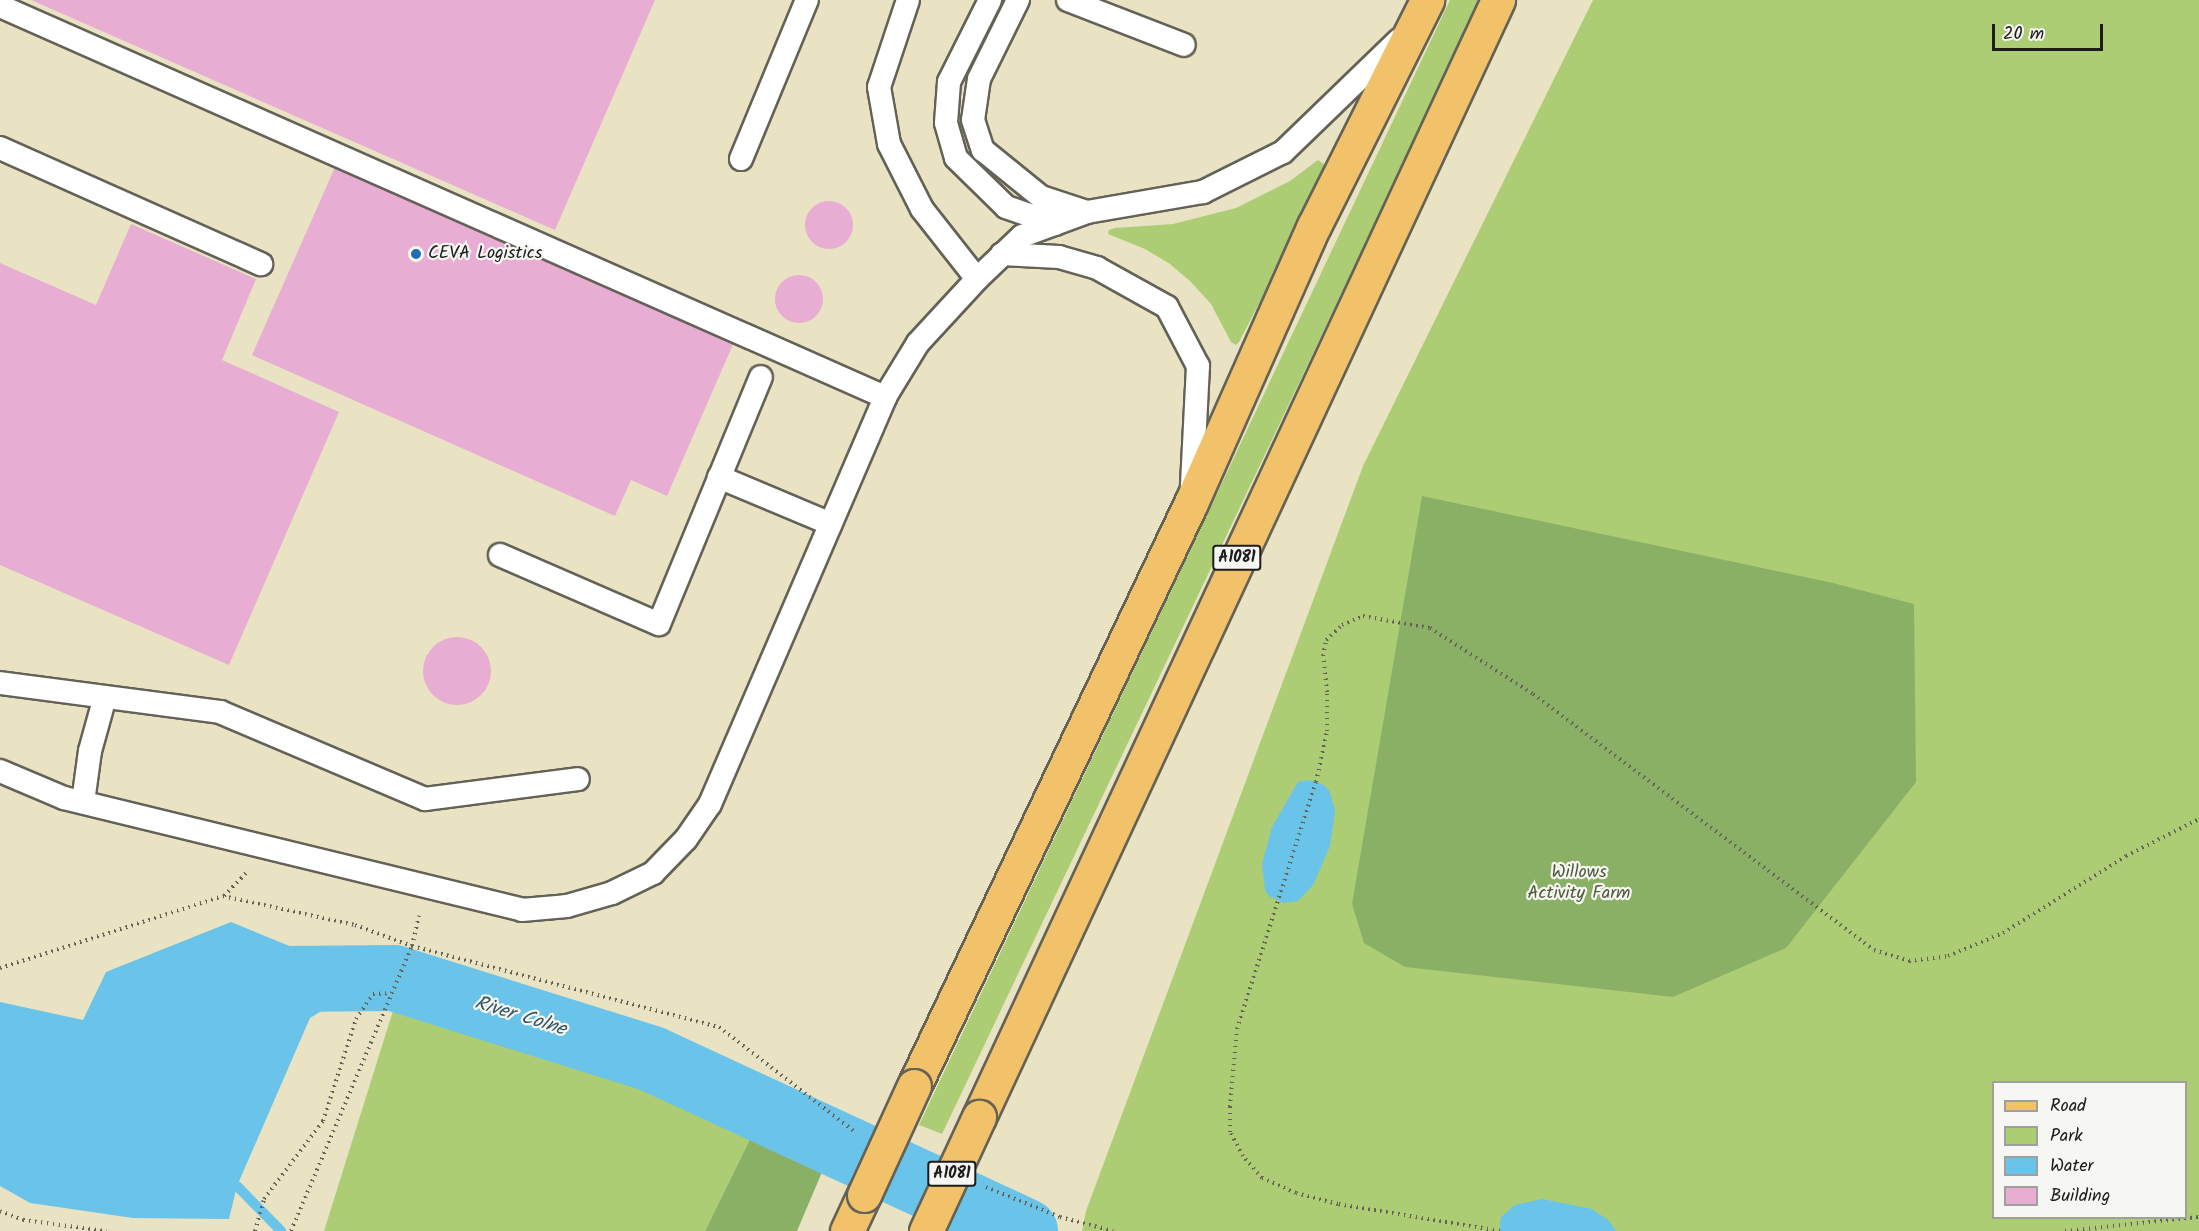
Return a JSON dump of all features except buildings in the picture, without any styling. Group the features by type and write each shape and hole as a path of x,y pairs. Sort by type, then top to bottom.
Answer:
{"main road":[{"name":"A1081","path":"926,1231 1498,0"},
{"path":"847,1231 1191,503 1314,226 1421,12"}],"lane":[{"path":"741,159 807,0"},
{"path":"908,0 879,87 889,144 922,209 977,279"},
{"path":"990,0 950,82 946,123 948,132 956,158 1005,207 1055,224"},
{"path":"1018,0 979,80 973,120 983,150 1041,197 1087,212"},
{"path":"1068,0 1184,45"},
{"path":"0,6 885,397"},
{"path":"0,771 63,798 522,910 567,906 601,896 653,873 686,839 710,804 885,397 918,343 977,279 1022,237 1087,212 1203,192 1283,152 1421,12"},
{"path":"0,148 261,264"},
{"path":"1002,254 1059,257 1097,268 1167,307 1198,366 1191,503"},
{"path":"500,555 659,624 761,377"},
{"path":"719,477 831,524"},
{"path":"0,683 220,712 425,799 578,779"},
{"path":"82,802 90,751 105,697"}],"path":[{"path":"1500,1231 1338,1204 1296,1193 1262,1178 1243,1156 1230,1132 1237,1029 1316,782 1328,730 1328,692 1323,656 1326,639 1342,626 1363,616 1430,628 1533,694 1874,950 1909,961 1948,956 2003,933 2126,856 2199,819"},
{"path":"291,1231 412,946 426,886"},
{"path":"0,968 223,896 355,925 412,946 719,1027 858,1134"},
{"path":"255,1231 264,1199 323,1120 356,1019 373,994 392,993"},
{"path":"985,1187 1060,1216 1113,1231"},
{"path":"0,1211 23,1220 106,1231"},
{"path":"2065,1231 2180,1219"}],"green space":[{"path":"1450,0 1481,0 942,1134 919,1125"},
{"name":"Willows Activity Farm","path":"1593,0 2199,0 2199,1231 1082,1231 1086,1211 1363,466"},
{"path":"1318,160 1325,165 1276,271 1236,345 1231,342 1211,304 1191,282 1170,264 1145,249 1108,234 1109,230 1115,228 1173,224 1236,208 1290,181"},
{"path":"1422,496 1833,583 1914,604 1916,782 1786,948 1673,997 1405,967 1364,943 1352,904"},
{"path":"397,998 567,1038 758,1123 705,1231 324,1231"},
{"path":"758,1123 828,1158 797,1231 705,1231"}],"water":[{"path":"1310,780 1324,785 1330,792 1335,811 1330,846 1313,885 1298,901 1283,903 1269,896 1265,890 1262,864 1272,827 1298,782"},
{"path":"231,922 373,980 310,1018 237,1186 229,1219 133,1218 30,1203 0,1186 0,1002 83,1020 106,972"},
{"path":"1542,1199 1592,1209 1608,1220 1616,1231 1499,1231 1501,1217 1515,1205"}],"waterway":[{"name":"River Colne","path":"283,979 394,978 652,1059 1025,1231"},
{"path":"237,1186 281,1231"}],"place":[{"name":"CEVA Logistics","path":"416,254"}]}
